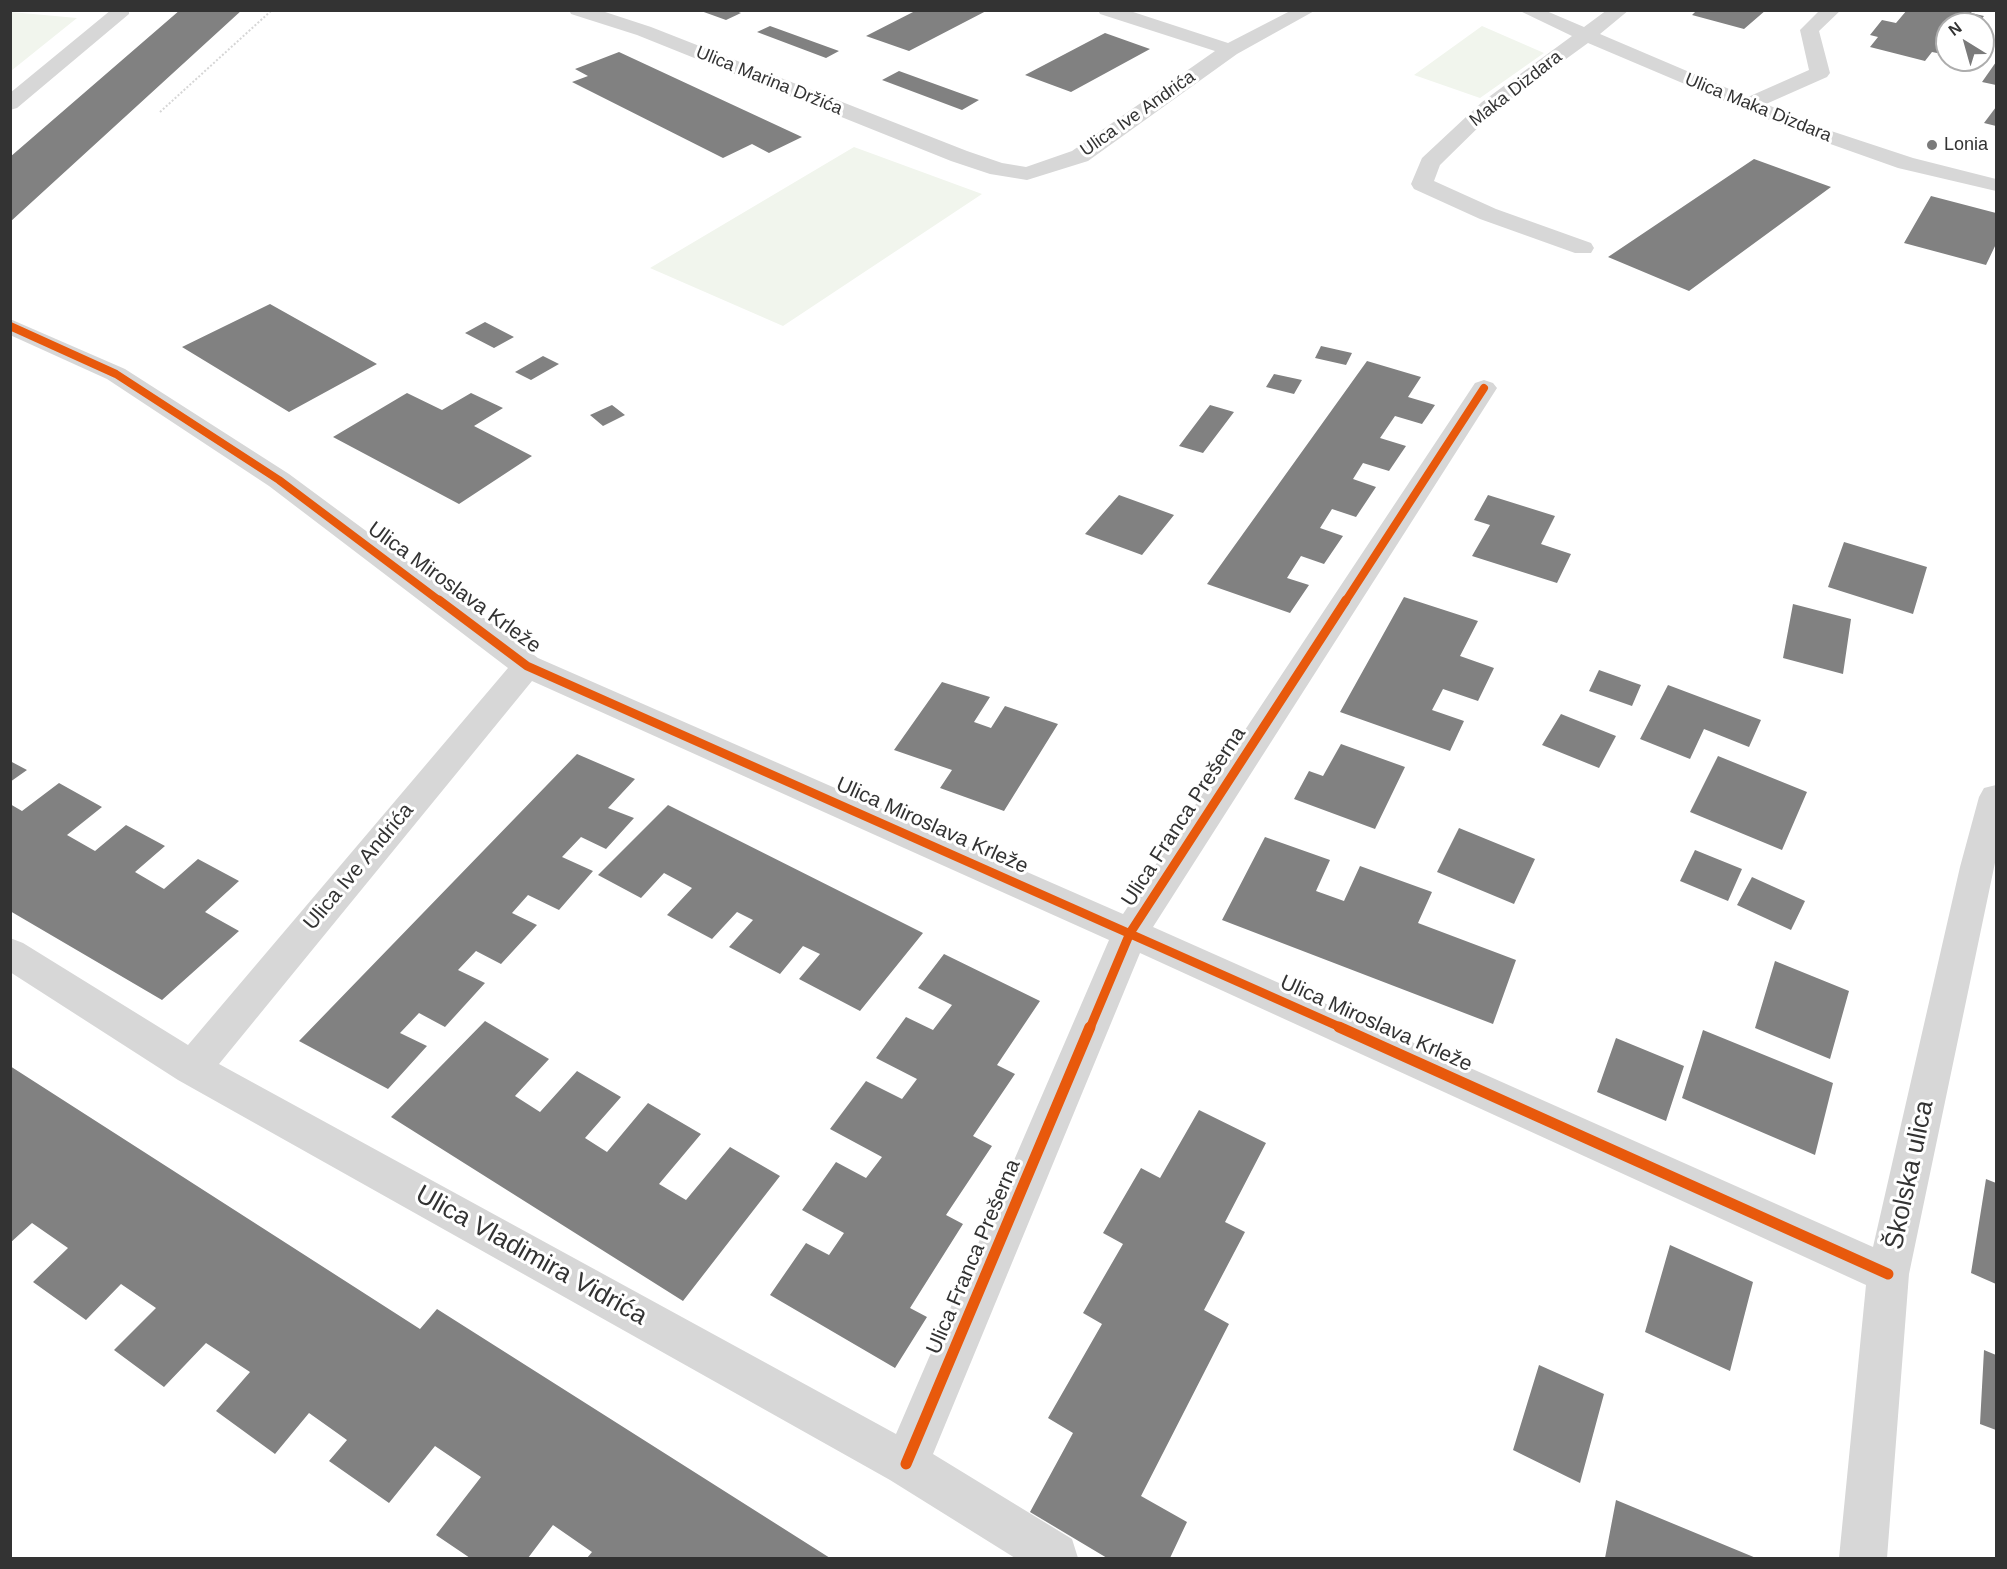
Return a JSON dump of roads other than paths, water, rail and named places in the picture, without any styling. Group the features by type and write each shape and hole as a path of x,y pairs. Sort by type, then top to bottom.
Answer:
{"street":[{"path":"10,104 120,14 120,10"},
{"name":"Ulica Marina Držića","path":"578,10 644,32 959,156"},
{"path":"1107,10 1230,50"},
{"name":"Ulica Ive Andrića","path":"959,156 998,169 1027,174 1071,160 1080,156 1230,50 1307,10"},
{"name":"Ulica Maka Dizdara","path":"1527,10 1746,105 1812,131 1906,163 1996,185"},
{"name":"Maka Dizdara","path":"1583,248 1488,214 1422,184 1430,162 1489,106 1620,10"},
{"path":"1746,105 1820,73 1809,30 1832,10"},
{"name":"Ulica Miroslava Krleže","path":"10,326 116,374 279,480 527,666 1130,933 1888,1274"},
{"name":"Ulica Franca Prešerna","path":"906,1464 1130,933 1484,388"},
{"name":"Ulica Ive Andrića","path":"192,1068 527,666"},
{"name":"Školska ulica","path":"1863,1558 1888,1274 1977,867 1996,797"},
{"name":"Ulica Vladimira Vidrića","path":"10,953 192,1068 906,1464 1055,1556"}],"place":[{"name":"Lonia","path":"1932,145"}]}
